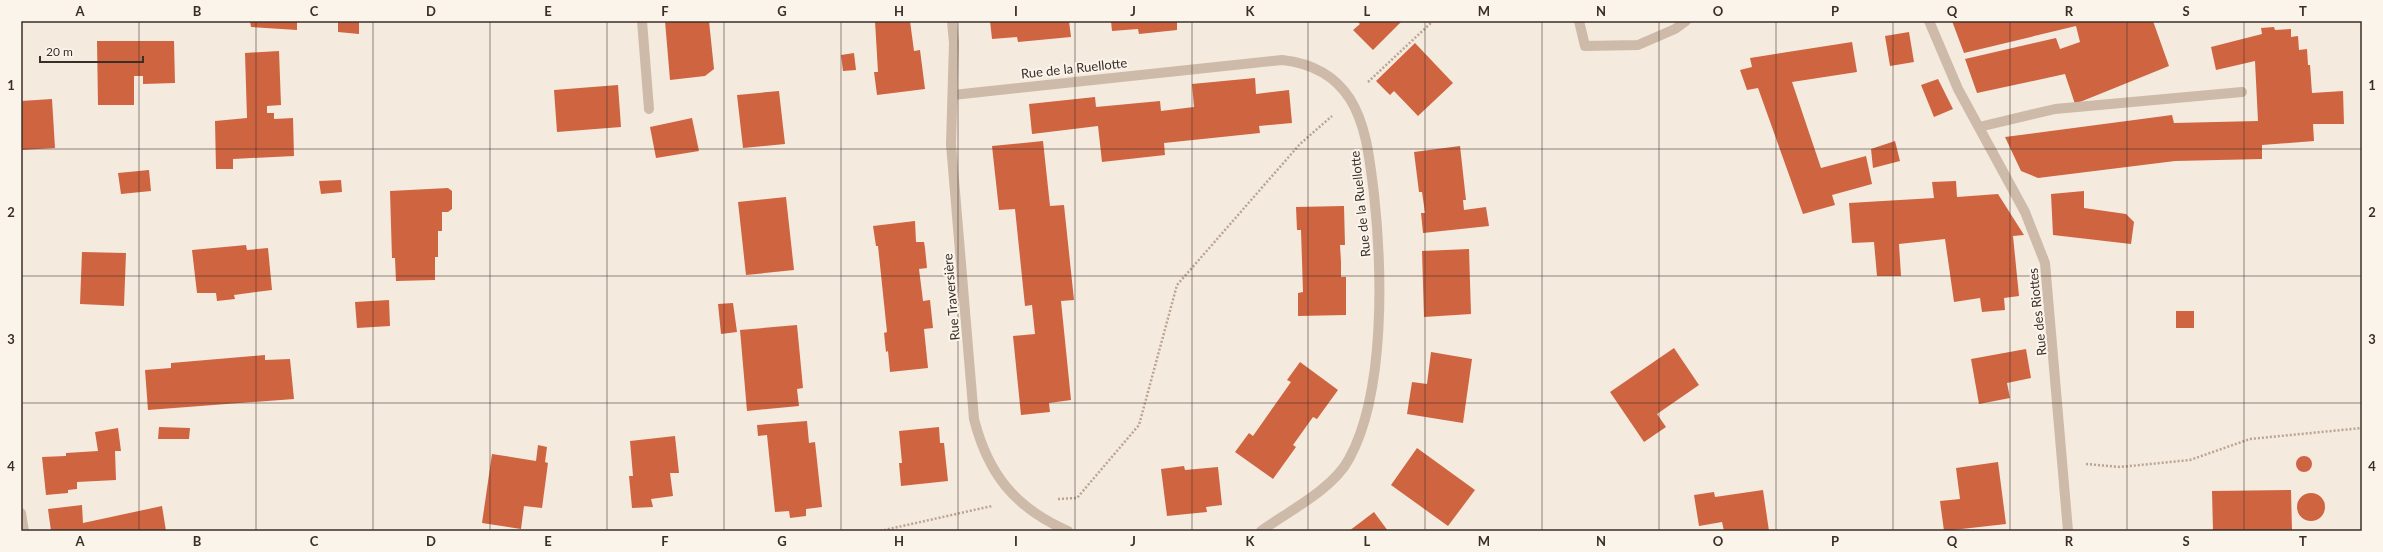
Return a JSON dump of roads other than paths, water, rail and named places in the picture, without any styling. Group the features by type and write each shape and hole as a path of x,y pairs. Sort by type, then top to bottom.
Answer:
{"street":[{"path":"642,21 649,109"},
{"name":"Rue Traversière","path":"952,21 954,43 954,95 951,144 974,419 979,437 989,460 1004,486 1018,501 1036,515 1068,531"},
{"path":"1579,21 1585,46 1638,45 1675,29 1686,21"},
{"name":"Rue des Riottes","path":"1929,21 1958,89 2025,212 2045,263 2064,461 2068,531"},
{"name":"Rue de la Ruellotte","path":"954,95 1282,60 1309,65 1322,71 1338,84 1350,99 1362,128 1371,164 1379,241 1377,333 1372,379 1363,423 1349,460 1336,476 1325,486 1261,531"},
{"path":"1979,127 2055,109 2242,92"},
{"path":"21,513 24,531"}]}
